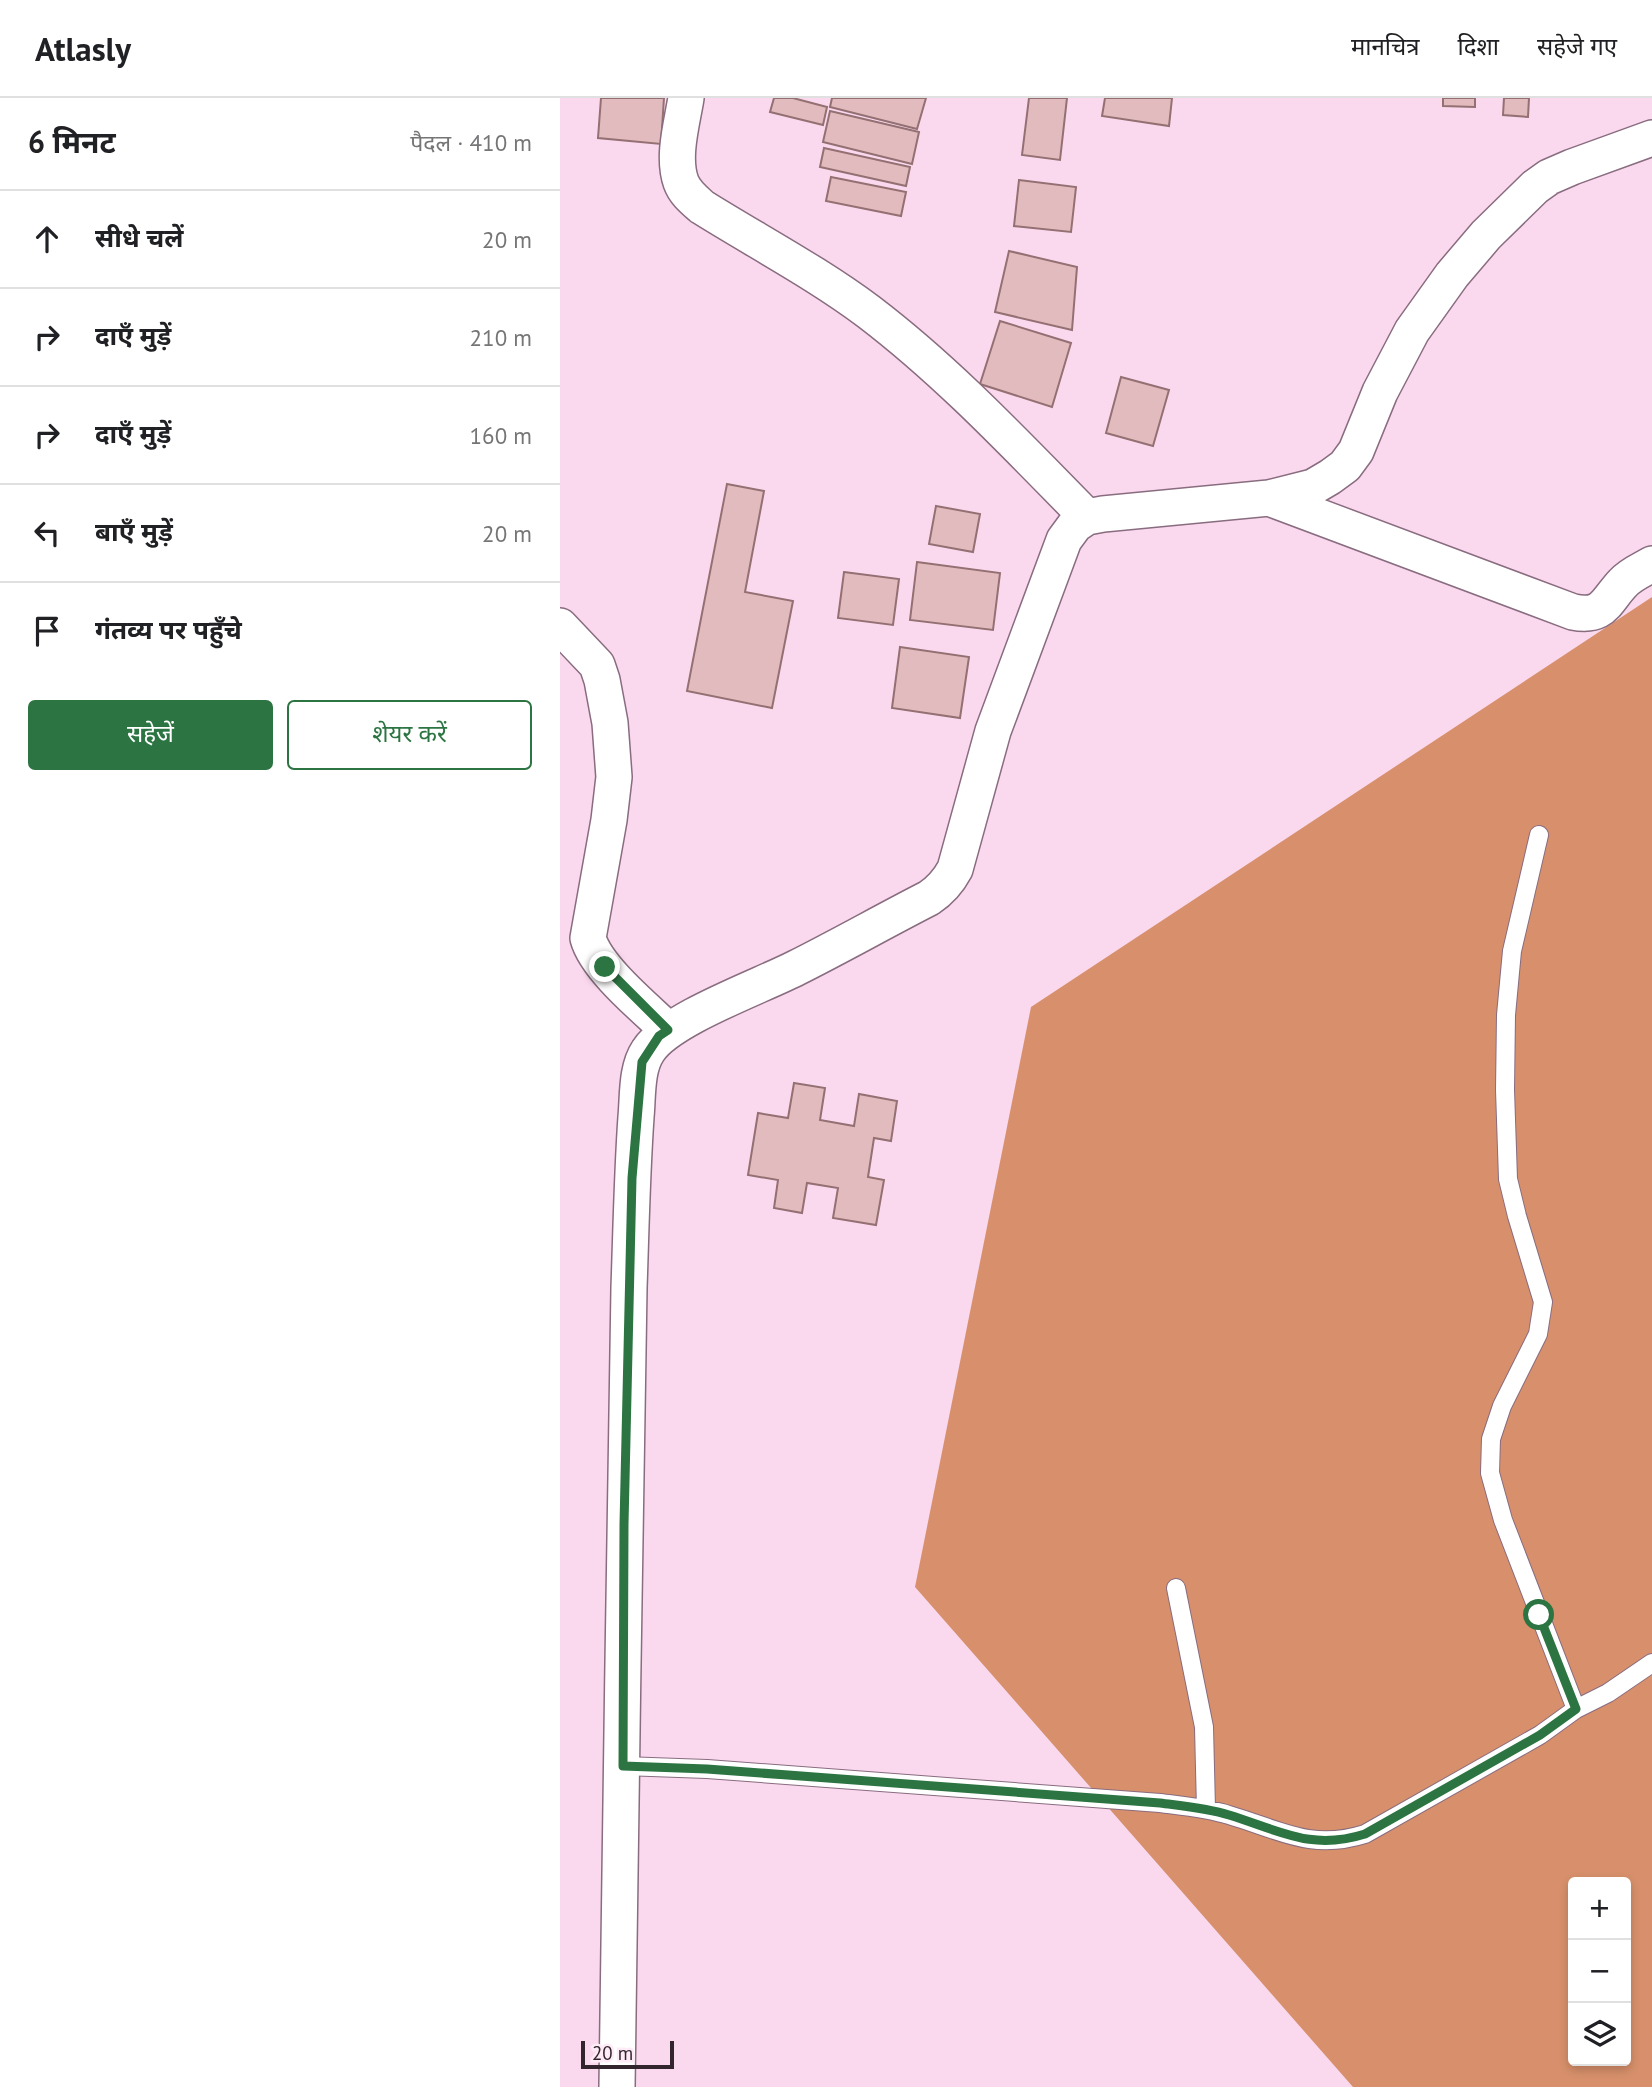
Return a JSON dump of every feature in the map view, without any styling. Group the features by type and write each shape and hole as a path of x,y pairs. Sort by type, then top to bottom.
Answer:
{"street":[{"path":"686,98 678,155 681,182 688,194 702,207 823,279 913,347 1087,517"},
{"path":"617,2087 624,1524 632,1178 642,1062 659,1036 681,1022 796,968 940,891 947,883 955,869 993,730 1043,592 1064,540 1075,525 1087,517 1269,498 1313,487 1345,466 1356,451 1380,392 1412,331 1477,245 1535,187 1572,167 1652,138"},
{"path":"1269,498 1584,614 1595,613 1604,608 1623,582 1652,564"},
{"path":"560,626 597,665 610,723 614,777 588,938 591,951 668,1030"}],"lane":[{"path":"1539,835 1511,951 1506,1015 1505,1090 1508,1179 1543,1302 1538,1334 1502,1406 1491,1439 1489,1456 1494,1491 1503,1520 1576,1709"},
{"path":"1176,1588 1204,1727 1206,1809"},
{"path":"623,1766 721,1770 1072,1795 1206,1809 1320,1842 1344,1841 1365,1834 1540,1735 1576,1709 1608,1693 1652,1663"}],"shaded area":[{"path":"1652,597 1652,2087 1353,2087 915,1587 1031,1007"}],"building":[{"path":"601,98 664,98 661,144 598,138"},
{"path":"774,98 793,98 827,107 823,125 770,112"},
{"path":"832,98 926,98 917,129 830,107"},
{"path":"1029,98 1067,98 1060,160 1022,155"},
{"path":"1105,98 1172,98 1169,126 1102,116"},
{"path":"1443,98 1475,98 1475,107 1443,106"},
{"path":"1504,98 1529,98 1528,117 1503,115"},
{"path":"830,111 919,132 912,164 823,142"},
{"path":"824,148 910,167 906,186 820,167"},
{"path":"831,177 906,192 901,216 826,201"},
{"path":"1019,180 1076,187 1071,232 1014,226"},
{"path":"1009,251 1077,267 1072,330 995,312"},
{"path":"1000,321 1071,343 1052,407 980,384"},
{"path":"1121,377 1169,390 1153,446 1106,433"},
{"path":"727,484 764,491 745,592 793,601 772,708 687,691"},
{"path":"936,506 980,514 973,552 929,544"},
{"path":"917,562 1000,573 993,630 910,620"},
{"path":"844,572 899,579 893,625 838,618"},
{"path":"900,647 969,657 960,718 892,708"},
{"path":"794,1083 825,1088 820,1120 854,1126 859,1094 897,1101 891,1141 874,1138 868,1177 884,1180 876,1225 833,1218 838,1188 807,1183 802,1213 774,1208 778,1180 748,1175 758,1113 788,1118"}],"route":[{"path":"605,967 668,1030 659,1036 642,1062 632,1178 624,1524 623,1766 707,1769 1160,1803 1206,1809 1320,1842 1344,1841 1365,1834 1540,1735 1576,1709 1539,1615"}]}
